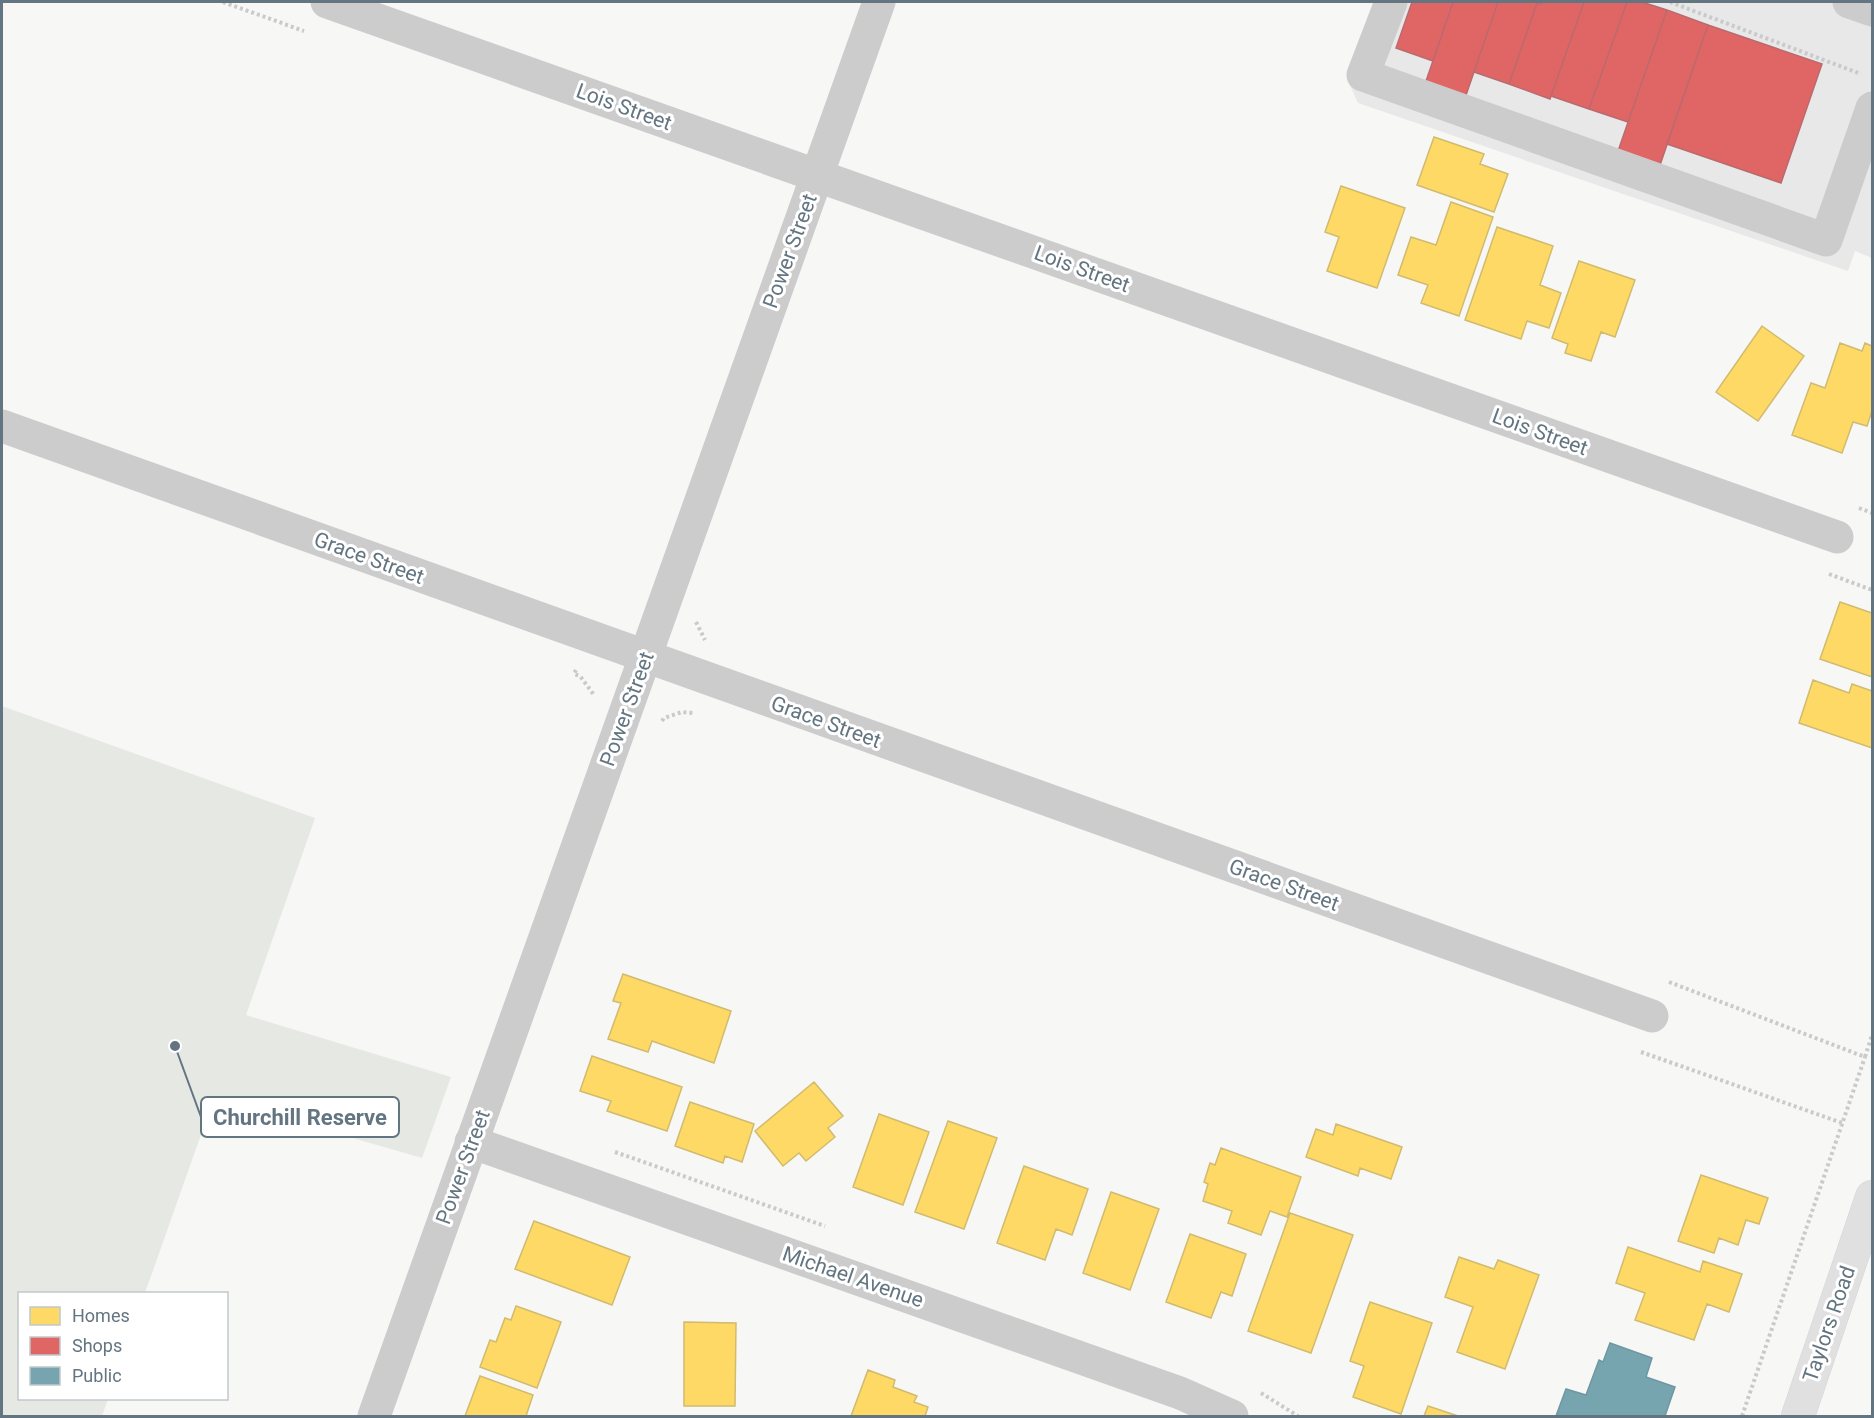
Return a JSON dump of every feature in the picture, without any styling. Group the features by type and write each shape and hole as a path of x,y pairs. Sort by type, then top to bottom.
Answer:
{"main road":[{"name":"Taylors Road","path":"1798,1416 1872,1197"}],"street":[{"name":"Lois Street","path":"327,2 1837,537"},
{"name":"Power Street","path":"374,1416 879,2"},
{"path":"1391,2 1363,75 1826,240 1872,108"},
{"path":"1848,2 1872,10"},
{"name":"Grace Street","path":"2,426 1652,1016"},
{"name":"Michael Avenue","path":"471,1142 1180,1393 1232,1416"}],"path":[{"path":"223,2 309,33"},
{"path":"1670,2 1872,78"},
{"path":"1828,574 1872,590"},
{"path":"700,612 696,623 707,643"},
{"path":"1742,1416 1865,1057"}],"shaded area":[{"path":"1374,2 1872,2 1872,258 1855,251 1848,271 1358,103 1348,81"},
{"path":"2,706 315,818 246,1015 451,1077 422,1158 214,1098 145,1292 18,1292 18,1400 108,1400 102,1416 2,1416"}],"building: Homes":[{"path":"1434,137 1484,154 1480,164 1508,174 1494,212 1417,185"},
{"path":"1341,186 1405,208 1377,288 1327,271 1339,237 1325,232"},
{"path":"1451,202 1493,217 1459,316 1421,303 1428,285 1398,275 1411,237 1436,245"},
{"path":"1497,227 1553,246 1540,285 1561,293 1549,328 1527,321 1521,339 1465,320"},
{"path":"1579,261 1635,280 1615,337 1601,332 1591,361 1565,353 1568,344 1552,338"},
{"path":"1762,326 1804,356 1758,421 1716,392"},
{"path":"1840,343 1862,351 1865,343 1872,346 1872,411 1867,426 1853,422 1842,453 1792,435 1811,383 1825,388"},
{"path":"1840,602 1872,613 1872,677 1820,659"},
{"path":"1813,680 1849,693 1852,684 1872,691 1872,748 1799,723"},
{"path":"623,974 731,1011 714,1063 652,1041 648,1052 608,1039 621,1003 613,1001"},
{"path":"592,1056 682,1087 667,1131 607,1111 611,1101 580,1091"},
{"path":"814,1082 843,1116 828,1128 835,1137 806,1161 799,1153 783,1166 755,1131"},
{"path":"690,1102 754,1124 742,1162 725,1156 723,1163 675,1146"},
{"path":"879,1114 929,1132 903,1205 853,1187"},
{"path":"948,1121 997,1138 964,1229 915,1212"},
{"path":"1336,1124 1402,1147 1391,1179 1360,1168 1358,1176 1306,1157 1316,1129 1333,1135"},
{"path":"1221,1148 1301,1177 1287,1217 1270,1211 1261,1235 1228,1223 1232,1211 1203,1201 1208,1184 1204,1182 1210,1163 1215,1165"},
{"path":"1024,1166 1088,1189 1072,1235 1056,1229 1045,1260 997,1243"},
{"path":"1701,1175 1768,1198 1759,1224 1746,1220 1738,1245 1719,1238 1714,1253 1678,1241"},
{"path":"1111,1192 1159,1209 1130,1290 1083,1273"},
{"path":"1290,1213 1353,1235 1311,1353 1248,1331"},
{"path":"534,1221 630,1257 612,1305 515,1269"},
{"path":"1190,1234 1246,1254 1232,1296 1221,1292 1211,1318 1166,1302"},
{"path":"1628,1247 1700,1272 1703,1261 1742,1274 1729,1312 1707,1304 1694,1340 1635,1320 1645,1293 1616,1283"},
{"path":"1459,1257 1494,1269 1498,1260 1539,1275 1505,1369 1457,1352 1473,1307 1445,1297"},
{"path":"1370,1302 1432,1323 1401,1414 1353,1397 1364,1366 1350,1361"},
{"path":"516,1306 561,1322 537,1388 480,1367 490,1340 496,1342 505,1318 511,1320"},
{"path":"684,1322 736,1323 735,1406 684,1406"},
{"path":"868,1370 895,1380 893,1387 917,1396 914,1402 928,1407 925,1416 851,1416"},
{"path":"480,1376 533,1395 526,1416 465,1416"},
{"path":"1428,1406 1458,1416 1424,1416"}],"building: Shops":[{"path":"1412,2 1453,2 1433,61 1396,48"},
{"path":"1453,2 1498,2 1464,101 1424,87"},
{"path":"1498,2 1542,2 1537,3 1509,84 1474,72"},
{"path":"1584,2 1550,99 1509,84 1537,3"},
{"path":"1584,2 1627,2 1589,109 1551,96"},
{"path":"1627,2 1642,2 1667,10 1628,122 1589,109"},
{"path":"1667,10 1708,25 1659,168 1617,154"},
{"path":"1708,25 1822,64 1781,183 1667,144"}],"building: Public":[{"path":"1610,1343 1652,1358 1646,1377 1675,1387 1665,1416 1556,1416 1566,1389 1586,1395 1599,1360 1603,1362"}],"place":[{"name":"Churchill Reserve","path":"175,1046"}]}
